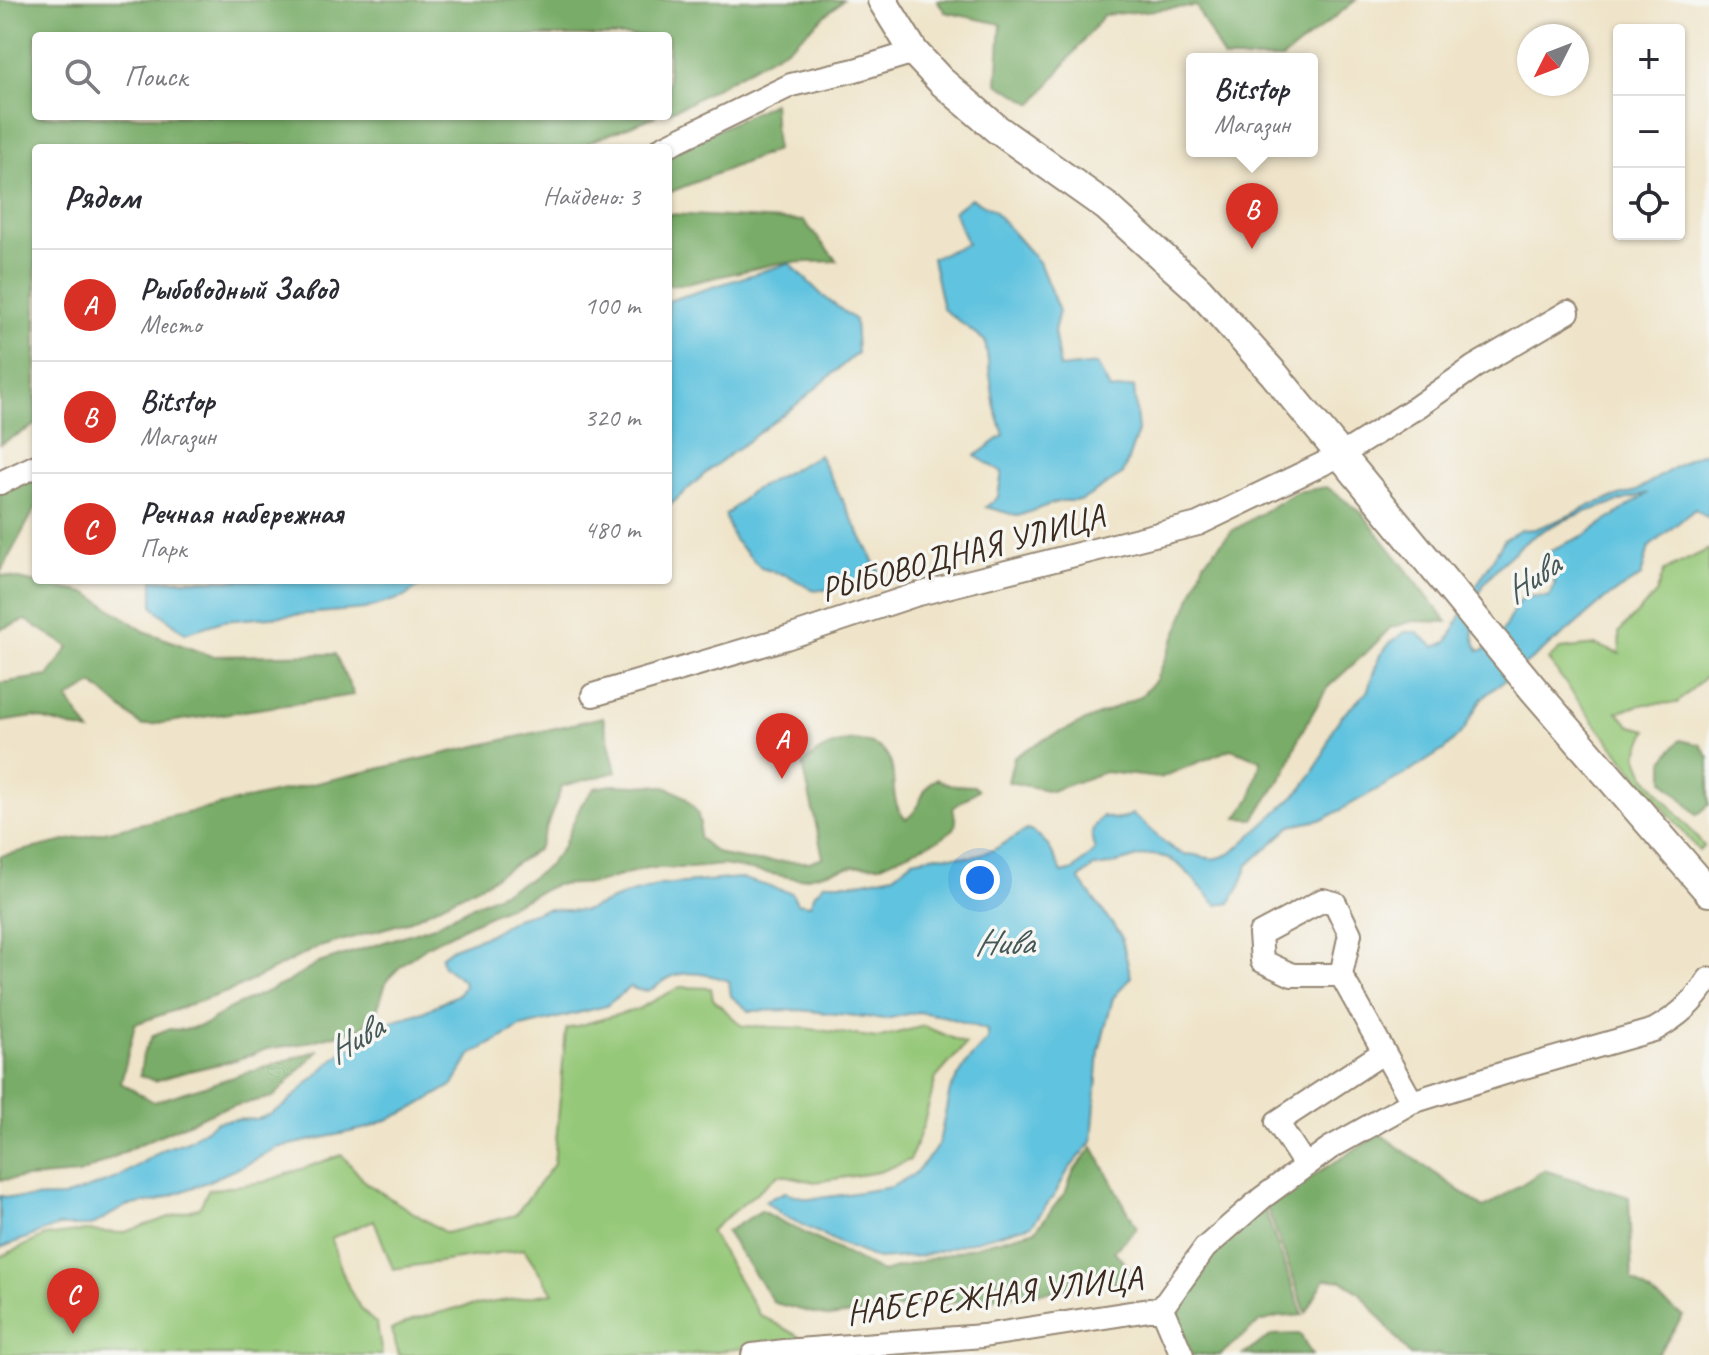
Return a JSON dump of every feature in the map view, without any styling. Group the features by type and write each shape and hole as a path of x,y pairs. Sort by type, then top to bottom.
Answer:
{"main road":[{"path":"886,2 914,52 941,81 997,129 1107,207 1199,290 1274,374 1535,691 1709,892"}],"street":[{"path":"670,144 791,85 914,52"},
{"name":"РЫБОВОДНАЯ УЛИЦА","path":"593,695 786,638 915,595 1198,524 1341,455 1474,367 1568,312"},
{"path":"0,483 32,468"},
{"path":"1341,975 1412,1102"},
{"name":"НАБЕРЕЖНАЯ УЛИЦА","path":"753,1355 784,1351 985,1346 1162,1308 1205,1248 1262,1198 1330,1148 1412,1102 1654,1030 1672,1020 1694,1001 1709,979"},
{"path":"1305,1165 1277,1122 1384,1052"},
{"path":"1162,1308 1182,1355"}],"green space":[{"path":"0,0 843,0 790,46 672,110 672,32 32,32 32,120 646,120 587,144 32,144 32,427 0,444"},
{"path":"937,0 1356,0 1290,53 1221,53 1196,6 1104,15 1033,104 997,83 1001,24 945,12"},
{"path":"773,103 776,150 672,191 672,152"},
{"path":"672,214 804,221 837,261 779,263 672,285"},
{"path":"32,474 32,514 0,573 0,490"},
{"path":"1327,487 1362,513 1447,622 1413,621 1390,628 1327,688 1300,735 1286,771 1254,819 1237,818 1251,798 1261,760 1231,749 1160,778 1105,772 1051,791 1008,782 1014,757 1043,740 1141,696 1156,680 1204,562 1232,531 1296,492"},
{"path":"1709,549 1709,673 1677,703 1645,704 1617,712 1631,726 1647,730 1637,755 1646,777 1704,846 1699,851 1600,730 1548,660 1560,649 1596,645 1620,654 1619,632 1656,594 1664,571"},
{"path":"0,575 89,594 144,631 211,656 335,654 354,695 142,726 93,684 68,699 90,732 34,717 0,722 0,683 48,676 69,647 26,620 0,629"},
{"path":"603,717 616,772 562,786 538,849 487,882 407,922 316,948 235,989 135,1024 121,1083 154,1102 319,1050 273,1097 220,1109 79,1174 0,1180 0,856"},
{"path":"853,740 872,744 884,751 893,772 898,808 906,819 915,810 926,788 936,779 949,785 974,786 978,790 953,808 954,829 940,839 881,865 853,866 799,879 723,865 646,868 597,883 554,885 429,945 405,962 387,980 377,1010 362,1028 267,1049 155,1081 140,1075 143,1054 153,1035 168,1029 184,1030 209,1023 228,1009 286,983 319,963 434,926 528,880 548,866 563,847 581,805 595,788 652,785 669,788 685,797 697,812 699,838 714,851 730,857 755,861 809,862 823,857 803,765 826,748"},
{"path":"1680,740 1701,745 1709,758 1709,805 1697,815 1664,780 1664,760"},
{"path":"680,987 711,988 713,999 742,1026 803,1028 877,1038 924,1026 966,1044 936,1078 910,1160 879,1172 815,1182 779,1174 710,1231 759,1314 807,1341 684,1355 399,1355 391,1330 412,1320 457,1308 553,1293 524,1249 393,1269 374,1220 331,1238 353,1296 377,1324 382,1355 0,1355 0,1257 45,1236 84,1231 122,1233 200,1207 208,1190 264,1182 342,1155 366,1183 446,1233 515,1215 554,1164 566,1029 638,1009"},
{"path":"1380,1134 1484,1208 1544,1170 1629,1197 1632,1280 1683,1316 1657,1355 1410,1355 1360,1293 1342,1281 1325,1279 1306,1313 1266,1205"},
{"path":"1093,1147 1137,1228 1114,1251 1141,1281 828,1317 774,1303 726,1232 761,1211 882,1272 1036,1230 1066,1191 1073,1172"},
{"path":"1263,1206 1303,1315 1260,1322 1220,1355 1188,1355 1171,1311 1228,1232"},
{"path":"1300,1334 1312,1355 1243,1355 1272,1335"}],"water":[{"path":"971,198 993,210 1039,262 1059,311 1054,331 1060,368 1097,364 1110,390 1134,387 1138,431 1123,474 1081,501 1060,501 1018,516 986,507 998,497 1002,472 975,456 1004,435 995,408 985,341 943,309 932,258 967,244 954,211"},
{"path":"789,263 823,296 855,320 857,353 796,405 709,470 672,503 672,300"},
{"name":"Нива","path":"1709,451 1709,519 1695,509 1649,547 1641,576 1605,599 1482,698 1464,730 1445,749 1324,819 1291,826 1248,865 1230,903 1217,905 1175,862 1154,855 1093,867 1079,879 1121,936 1131,977 1113,998 1099,1051 1092,1142 1069,1169 1032,1225 921,1256 878,1259 784,1216 765,1201 785,1192 809,1199 891,1187 914,1174 939,1143 950,1090 967,1062 987,1040 987,1030 943,1016 918,1012 885,1019 799,1010 749,1011 731,996 729,981 693,973 671,977 649,990 630,987 606,1006 521,1027 471,1055 453,1085 412,1109 368,1128 276,1148 204,1183 157,1201 126,1206 91,1226 58,1226 0,1248 0,1196 64,1197 117,1178 164,1149 188,1141 217,1122 258,1119 269,1115 284,1106 337,1056 381,1027 423,1012 459,994 464,986 463,980 443,966 441,957 453,948 488,935 516,918 547,909 584,911 661,885 740,878 792,893 797,903 810,905 815,893 825,883 854,883 894,875 913,860 937,855 971,857 993,850 1027,830 1045,842 1062,873 1074,870 1095,850 1092,831 1103,816 1118,819 1132,814 1183,854 1214,858 1232,853 1303,788 1322,757 1333,728 1367,692 1380,655 1390,643 1405,632 1416,632 1435,647 1447,642 1505,539 1521,530 1535,529 1593,504 1636,491 1690,458","holes":["1648,493 1585,535 1546,555 1555,583 1549,597 1524,596 1500,636 1479,651 1473,630 1476,601 1485,583 1504,561 1530,539 1554,525"]},
{"path":"819,455 880,573 836,590 812,590 789,576 761,568 734,540 725,516 750,492"},
{"path":"153,584 422,584 404,597 365,609 223,621 185,633 153,607"}],"place":[{"name":"Bitstop","path":"1252,249"},
{"name":"Рыбоводный Завод","path":"782,779"},
{"name":"Речная набережная","path":"73,1334"}]}
